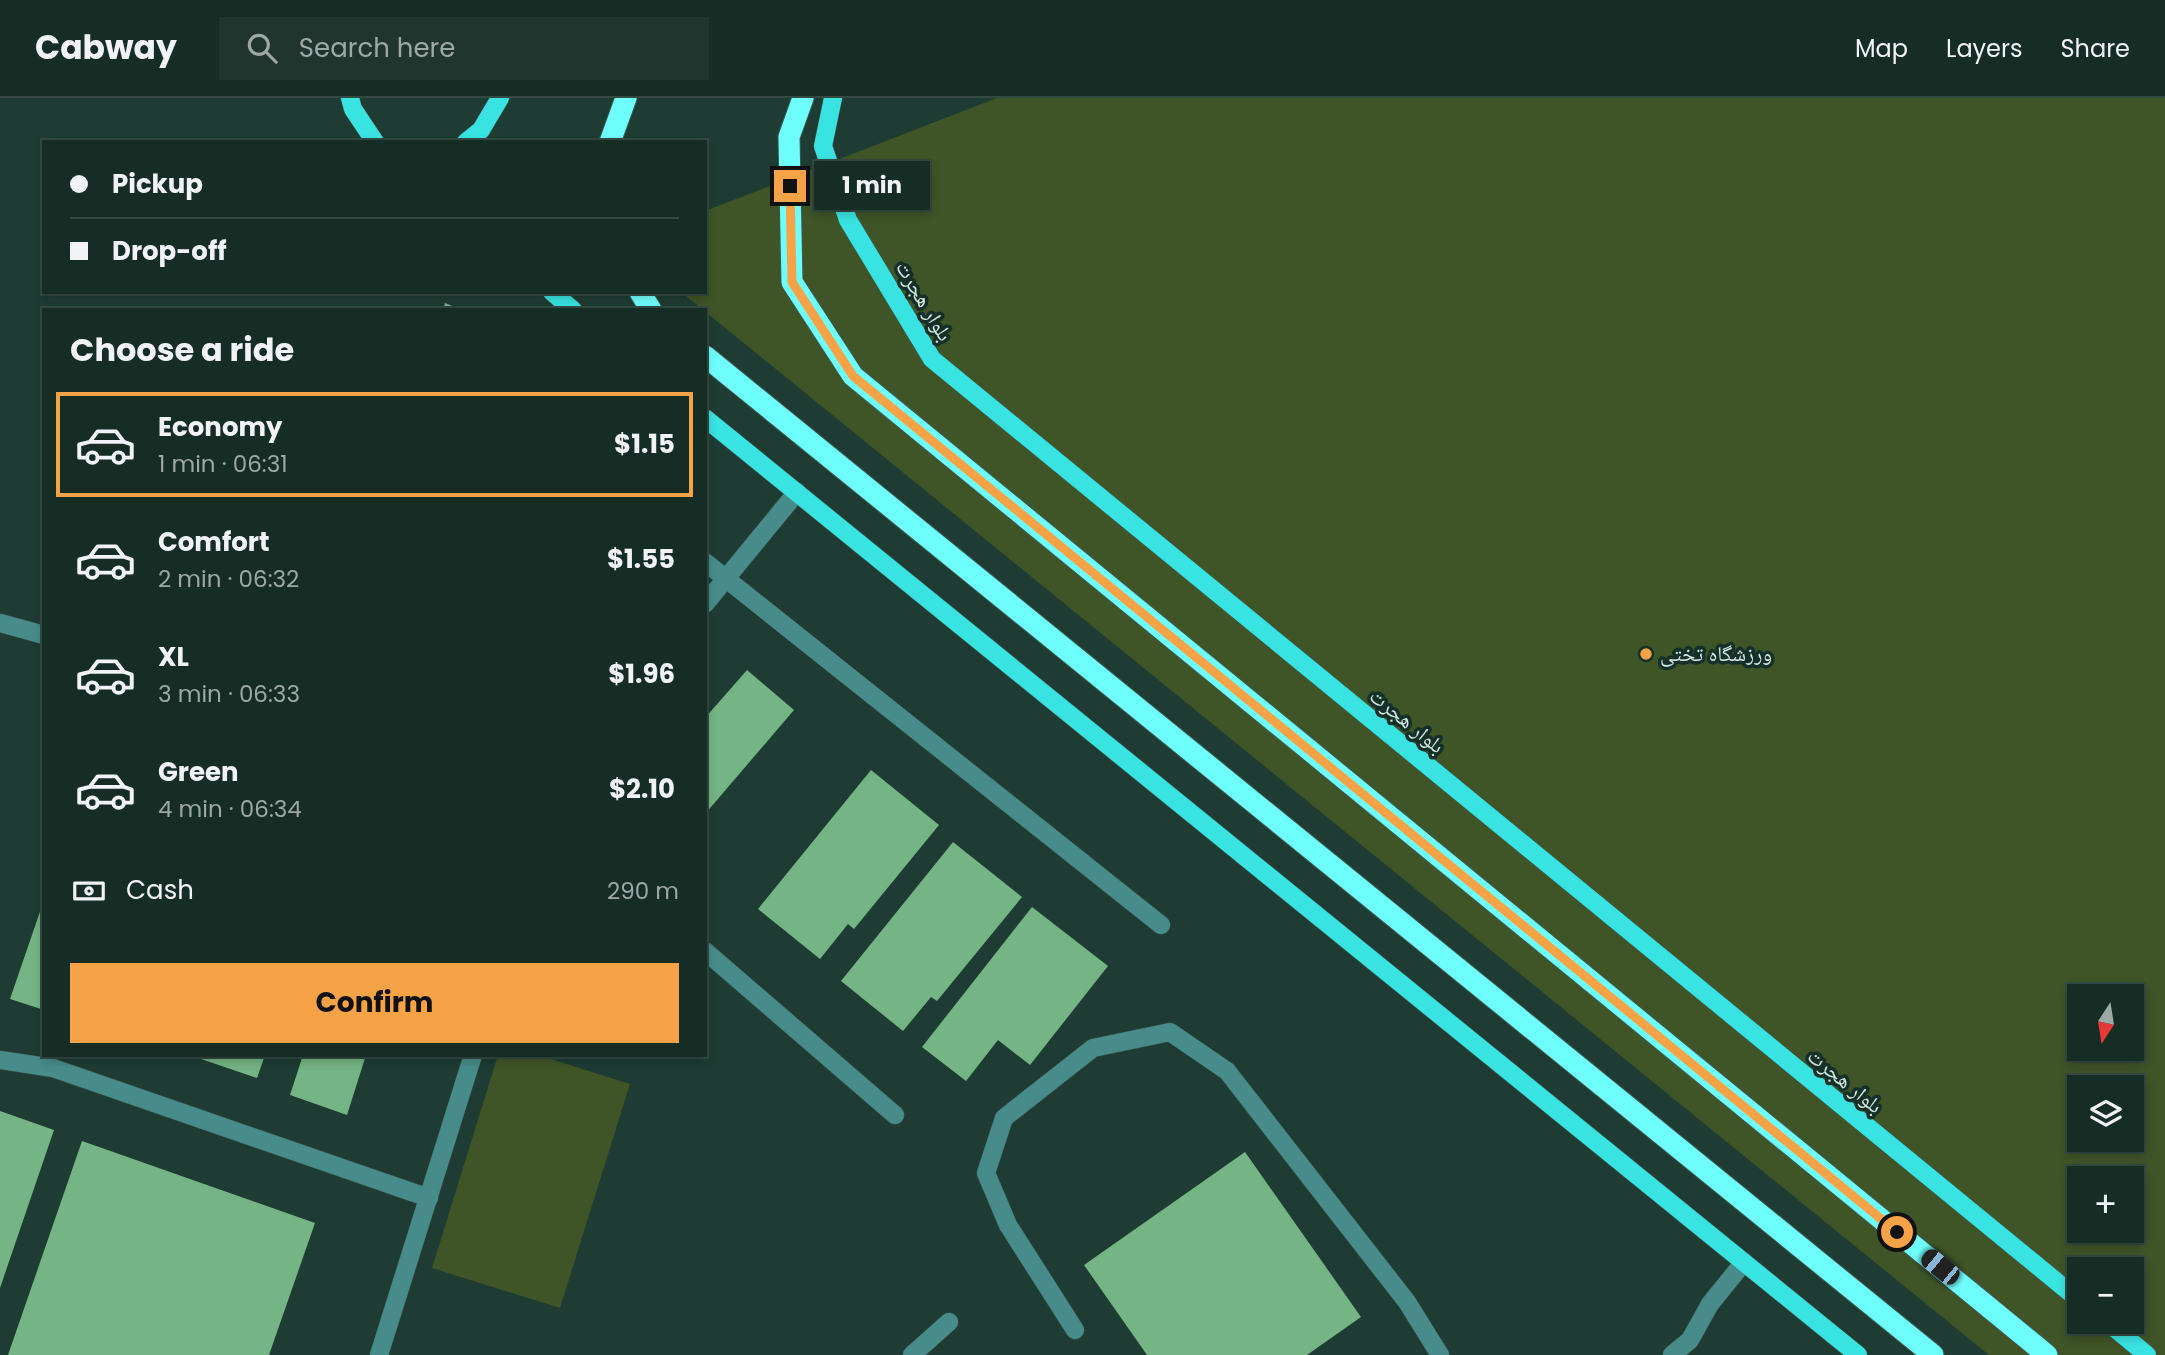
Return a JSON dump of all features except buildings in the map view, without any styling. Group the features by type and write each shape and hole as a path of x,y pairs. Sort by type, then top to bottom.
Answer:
{"highway":[{"path":"611,140 626,98"},
{"path":"803,98 789,137 792,282 853,376 2047,1355"},
{"path":"707,358 1933,1355"}],"main road":[{"path":"350,98 353,109 374,140"},
{"path":"468,140 481,130 500,98"},
{"name":"بلوار هجرت","path":"833,98 823,146 848,220 932,359 2067,1290"},
{"path":"554,294 571,308"},
{"path":"707,420 1858,1355"},
{"path":"2122,1334 2147,1355"}],"lane":[{"path":"707,602 797,492"},
{"path":"707,563 1161,925"},
{"path":"0,623 42,634"},
{"path":"707,953 895,1115"},
{"path":"1075,1330 1007,1225 986,1173 1004,1118 1093,1048 1170,1032 1227,1071 1407,1302 1440,1355"},
{"path":"379,1355 472,1057"},
{"path":"0,1060 53,1068 429,1198"},
{"path":"1672,1355 1694,1348 1710,1304 1744,1262"},
{"path":"912,1355 949,1322"}],"green space":[{"name":"ورزشگاه تختی","path":"997,98 2165,98 2165,1355 1989,1355 707,313 707,308 701,308 683,294 707,294 707,210"},
{"path":"497,1057 544,1057 630,1084 560,1308 432,1268"}],"place":[{"name":"ورزشگاه تختی","path":"1646,654"}],"route":[{"path":"790,186 792,282 853,376 1897,1232"}]}
